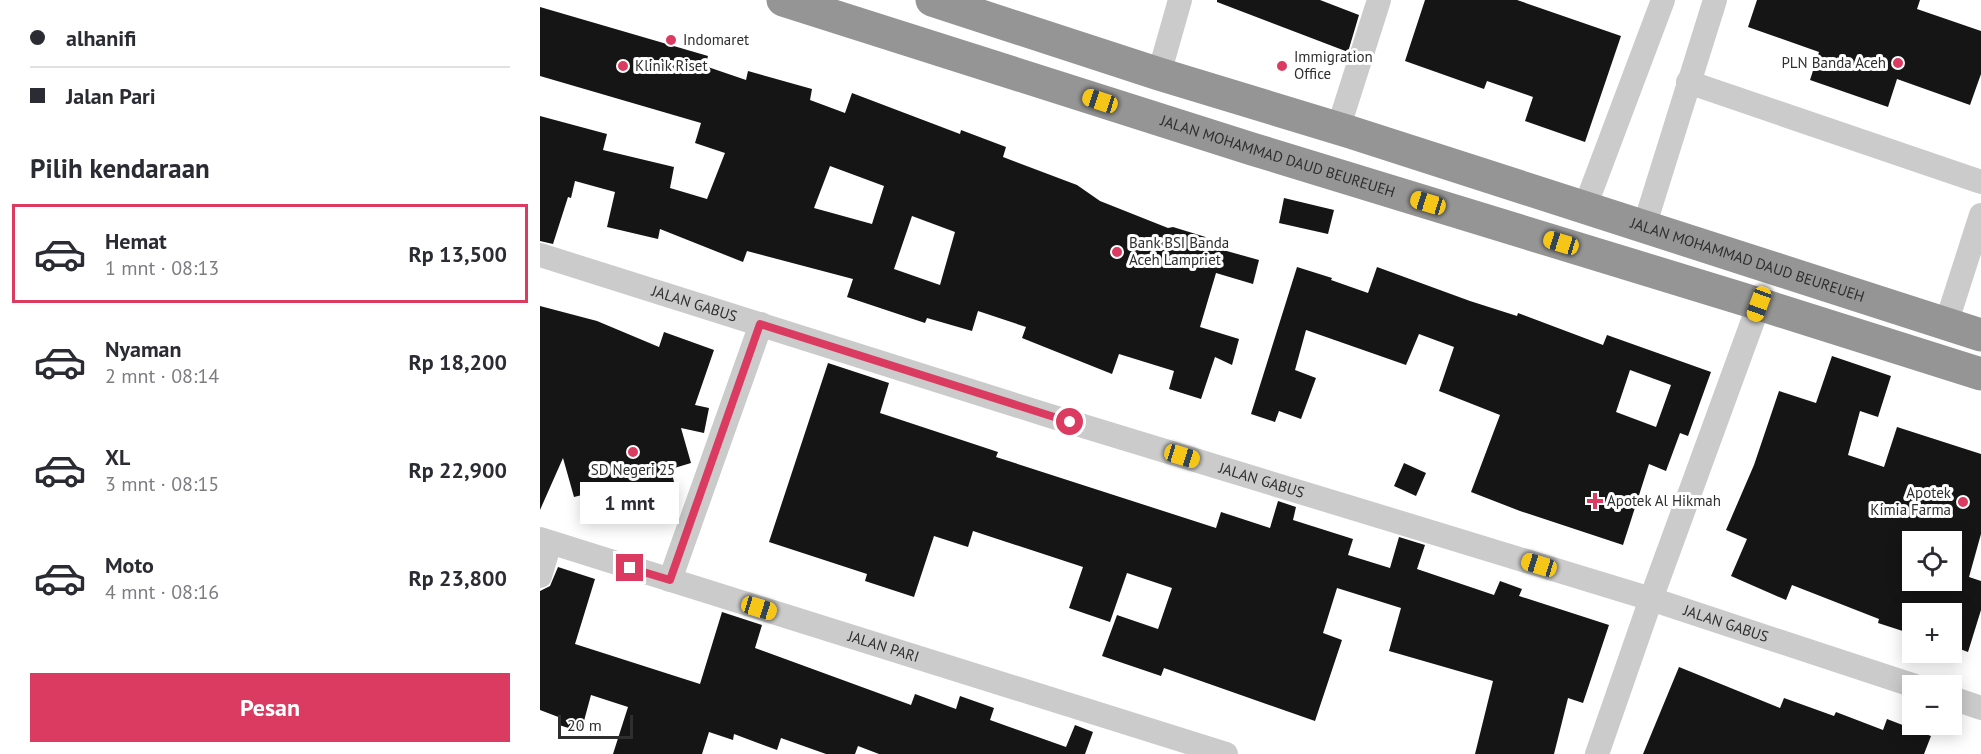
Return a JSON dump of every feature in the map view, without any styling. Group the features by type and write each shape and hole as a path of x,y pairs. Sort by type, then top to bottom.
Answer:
{"highway":[{"name":"JALAN MOHAMMAD DAUD BEUREUEH","path":"783,0 1252,149 1981,374"},
{"name":"JALAN MOHAMMAD DAUD BEUREUEH","path":"932,0 967,5 1160,74 1586,207 1981,335"}],"street":[{"path":"1160,74 1180,0"},
{"path":"1338,129 1379,0"},
{"path":"1586,207 1663,0"},
{"path":"1644,227 1715,0"},
{"path":"1688,82 1981,182"},
{"path":"1946,324 1981,215"},
{"name":"JALAN GABUS","path":"540,255 1047,415 1651,599 1902,682"},
{"path":"1597,754 1759,304"},
{"path":"670,580 760,324"},
{"path":"540,576 545,541"},
{"name":"JALAN PARI","path":"545,541 1226,754"},
{"path":"1962,701 1981,708"}],"building":[{"path":"1217,0 1320,0 1359,15 1348,52 1217,2"},
{"path":"1425,0 1517,0 1621,36 1585,142 1525,121 1533,97 1487,81 1484,89 1405,61"},
{"name":"PLN Banda Aceh","path":"1757,0 1920,0 1917,9 1981,31 1981,74 1970,105 1897,79 1888,107 1810,80 1819,52 1748,27"},
{"path":"540,7 708,56 705,66 746,80 748,71 812,89 810,100 845,113 852,93 960,134 961,130 1006,147 1003,157 1077,185 1100,201 1168,228 1173,227 1225,243 1223,250 1259,260 1253,284 1216,273 1200,327 1239,339 1232,365 1215,357 1201,399 1169,389 1174,371 1119,354 1112,374 1022,338 1026,327 978,311 972,331 927,318 925,323 847,297 853,279 747,251 743,262 660,229 658,239 607,227 615,192 575,181 571,198 568,197 553,244 540,241 540,116 607,134 603,150 674,167 670,188 707,199 725,153 695,143 701,123 540,76","holes":["830,166 884,186 872,224 814,208","912,216 955,232 940,285 894,269"]},
{"path":"1284,198 1334,210 1328,234 1279,223"},
{"path":"1297,267 1368,293 1377,267 1470,301 1517,316 1518,313 1603,345 1607,335 1711,372 1688,436 1680,433 1666,471 1649,464 1623,545 1520,511 1471,492 1500,415 1439,391 1454,347 1419,334 1406,365 1306,330 1295,370 1316,378 1301,419 1279,411 1275,422 1251,414","holes":["1630,370 1671,385 1656,427 1616,412"]},
{"path":"540,306 597,321 659,347 664,332 714,350 695,405 709,408 704,433 681,428 691,463 671,469 674,482 651,488 654,498 626,505 624,495 593,504 590,493 574,497 563,458 540,510"},
{"path":"1832,356 1891,376 1878,417 1860,411 1848,455 1884,467 1897,427 1981,454 1981,534 1969,577 1981,581 1981,610 1968,652 1962,650 1962,603 1902,603 1902,631 1878,623 1879,619 1792,585 1786,600 1731,576 1747,539 1726,530 1754,465 1779,391 1816,403"},
{"path":"828,363 889,383 880,413 998,452 996,457 1216,528 1221,512 1270,528 1278,501 1296,507 1293,520 1353,539 1348,555 1390,568 1399,537 1425,545 1417,569 1494,595 1500,581 1522,589 1519,596 1609,625 1583,703 1568,698 1554,754 1475,754 1493,681 1389,651 1401,608 1337,588 1323,633 1342,640 1315,721 1164,668 1161,676 1102,656 1117,615 1158,629 1172,588 1127,573 1110,622 1069,608 1083,567 973,531 968,547 934,536 914,597 865,581 867,574 769,542"},
{"path":"1404,463 1426,473 1416,496 1394,486"},
{"path":"558,567 595,579 575,644 700,684 722,612 762,625 755,648 911,705 915,694 956,709 960,696 994,708 990,720 1066,747 1075,725 1093,732 1085,754 879,754 858,746 855,754 826,754 781,738 777,750 734,734 733,740 709,732 702,754 613,754 628,707 591,695 581,732 559,725 561,718 540,710 540,591 550,586"},
{"path":"1679,667 1780,708 1784,698 1834,716 1836,712 1883,730 1887,719 1902,725 1902,735 1931,736 1924,754 1643,754"}],"place":[{"name":"Indomaret","path":"671,40"},
{"name":"PLN Banda Aceh","path":"1898,63"},
{"name":"Klinik Riset","path":"623,66"},
{"name":"Immigration Office","path":"1282,66"},
{"name":"Bank BSI Banda Aceh Lampriet","path":"1117,252"},
{"name":"SD Negeri 25","path":"633,452"},
{"name":"Apotek Al Hikmah","path":"1595,501"},
{"name":"Apotek Kimia Farma","path":"1963,502"}],"route":[{"path":"630,568 670,580 760,324 1070,422"}]}
